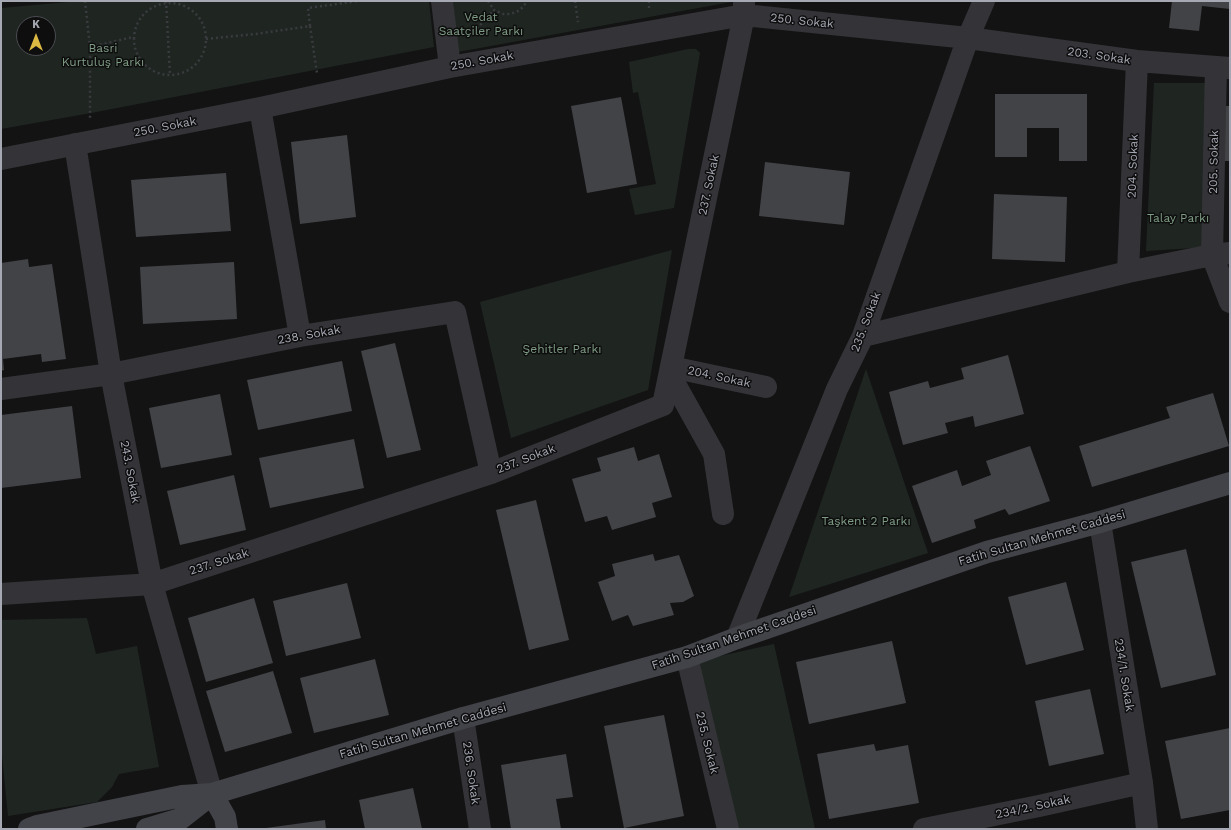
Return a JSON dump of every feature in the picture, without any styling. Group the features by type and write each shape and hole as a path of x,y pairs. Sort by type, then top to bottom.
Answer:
{"main road":[{"name":"Fatih Sultan Mehmet Caddesi","path":"212,794 463,718 687,657 737,638 987,552 1100,522 1230,482"},
{"path":"147,829 181,824 212,794"},
{"path":"29,829 37,826 182,796 212,794"},
{"path":"212,794 225,817 227,829"}],"street":[{"path":"442,1 449,63"},
{"name":"235. Sokak","path":"737,638 837,388 862,336 968,38 984,1"},
{"name":"250. Sokak","path":"1,159 260,108 320,95 449,63 744,8 968,38"},
{"name":"237. Sokak","path":"1,594 152,584 491,473 663,405 744,8"},
{"name":"203. Sokak","path":"968,38 1137,61 1223,68"},
{"name":"204. Sokak","path":"1128,272 1137,61"},
{"name":"205. Sokak","path":"1223,68 1221,254 1230,302"},
{"path":"260,108 300,336"},
{"name":"243. Sokak","path":"82,143 111,374 152,584 212,794"},
{"path":"862,336 1128,272 1221,254"},
{"name":"238. Sokak","path":"1,389 111,374 300,336 455,312 491,473"},
{"path":"670,371 714,454 723,514"},
{"name":"204. Sokak","path":"670,371 766,387"},
{"name":"234/1. Sokak","path":"1100,522 1148,829"},
{"name":"235. Sokak","path":"687,657 728,829"},
{"name":"236. Sokak","path":"463,718 480,829"},
{"name":"234/2. Sokak","path":"924,829 1039,806 1142,783"}],"path":[{"path":"82,143 90,47 85,1"},
{"path":"320,95 308,8 358,1"},
{"path":"488,1 494,10 503,14 510,14 518,11 527,1"},
{"path":"166,2 170,75"},
{"path":"166,2 188,8 197,15 204,27 206,39 202,55 194,65 184,72 170,75 156,72 142,62 136,51 133,37 136,24 144,14 154,6 166,2"},
{"path":"449,63 494,10"},
{"path":"206,39 256,34 310,26"},
{"path":"90,47 133,37"}],"green space":[{"name":"Basri Kurtuluş Parkı","path":"80,1 429,1 434,47 1,129 1,8"},
{"name":"Vedat Saatçiler Parkı","path":"453,1 731,1 731,2 458,52"},
{"path":"688,49 696,49 700,53 674,208 635,215 629,189 656,184 638,92 633,93 629,62"},
{"name":"Talay Parkı","path":"1154,83 1208,83 1209,247 1146,251"},
{"name":"Şehitler Parkı","path":"672,250 648,390 511,438 480,302"},
{"name":"Taşkent 2 Parkı","path":"866,369 928,553 789,597"},
{"path":"87,618 96,654 137,646 159,767 119,774 112,787 97,802 8,816 1,745 1,620"},
{"path":"774,644 815,829 735,829 698,661"}],"building":[{"path":"1172,1 1230,1 1230,9 1202,6 1199,31 1169,28"},
{"path":"995,94 1087,94 1087,161 1059,161 1059,128 1027,128 1027,157 995,157"},
{"path":"621,97 637,184 587,193 571,106"},
{"path":"1223,106 1230,106 1230,161 1225,161"},
{"path":"347,135 356,217 300,224 291,142"},
{"path":"765,162 850,172 844,225 759,216"},
{"path":"226,173 231,231 136,237 131,180"},
{"path":"994,194 1067,197 1065,262 992,259"},
{"path":"28,259 29,267 52,264 66,359 42,362 41,354 3,359 4,370 1,371 1,263"},
{"path":"234,262 237,319 143,324 140,267"},
{"path":"395,343 421,450 387,458 361,351"},
{"path":"1008,355 1024,414 975,427 973,416 945,423 948,433 903,445 889,392 928,381 930,388 964,379 961,368"},
{"path":"342,361 352,411 258,430 247,380"},
{"path":"1213,393 1229,446 1092,487 1079,446 1170,418 1166,407"},
{"path":"220,394 232,455 161,468 149,408"},
{"path":"72,406 81,478 1,488 1,415"},
{"path":"354,439 364,488 270,508 259,458"},
{"path":"1030,446 1050,501 1009,515 1005,509 974,520 976,528 932,543 912,486 957,470 962,486 991,475 986,461"},
{"path":"634,447 638,461 659,454 672,497 652,503 656,517 612,530 607,516 585,522 572,479 601,471 597,458"},
{"path":"234,475 246,530 180,545 167,491"},
{"path":"536,500 569,640 529,650 496,510"},
{"path":"1186,549 1216,675 1161,688 1131,562"},
{"path":"653,554 655,561 679,555 694,596 683,602 670,603 674,615 633,626 628,615 612,621 598,582 615,576 612,564"},
{"path":"1066,582 1084,650 1026,665 1008,597"},
{"path":"347,583 361,638 286,656 273,601"},
{"path":"254,598 273,663 206,682 188,618"},
{"path":"892,641 906,703 809,724 796,662"},
{"path":"375,659 389,715 314,733 300,678"},
{"path":"273,671 292,733 225,752 206,691"},
{"path":"1090,689 1104,754 1049,766 1035,701"},
{"path":"664,715 684,816 624,828 604,726"},
{"path":"1230,728 1230,810 1181,819 1165,741"},
{"path":"874,744 876,751 908,745 919,803 829,819 817,754"},
{"path":"566,754 573,797 556,799 561,829 511,829 501,765"},
{"path":"413,788 422,829 365,829 359,800"},
{"path":"325,820 326,829 266,829 266,828"}]}
